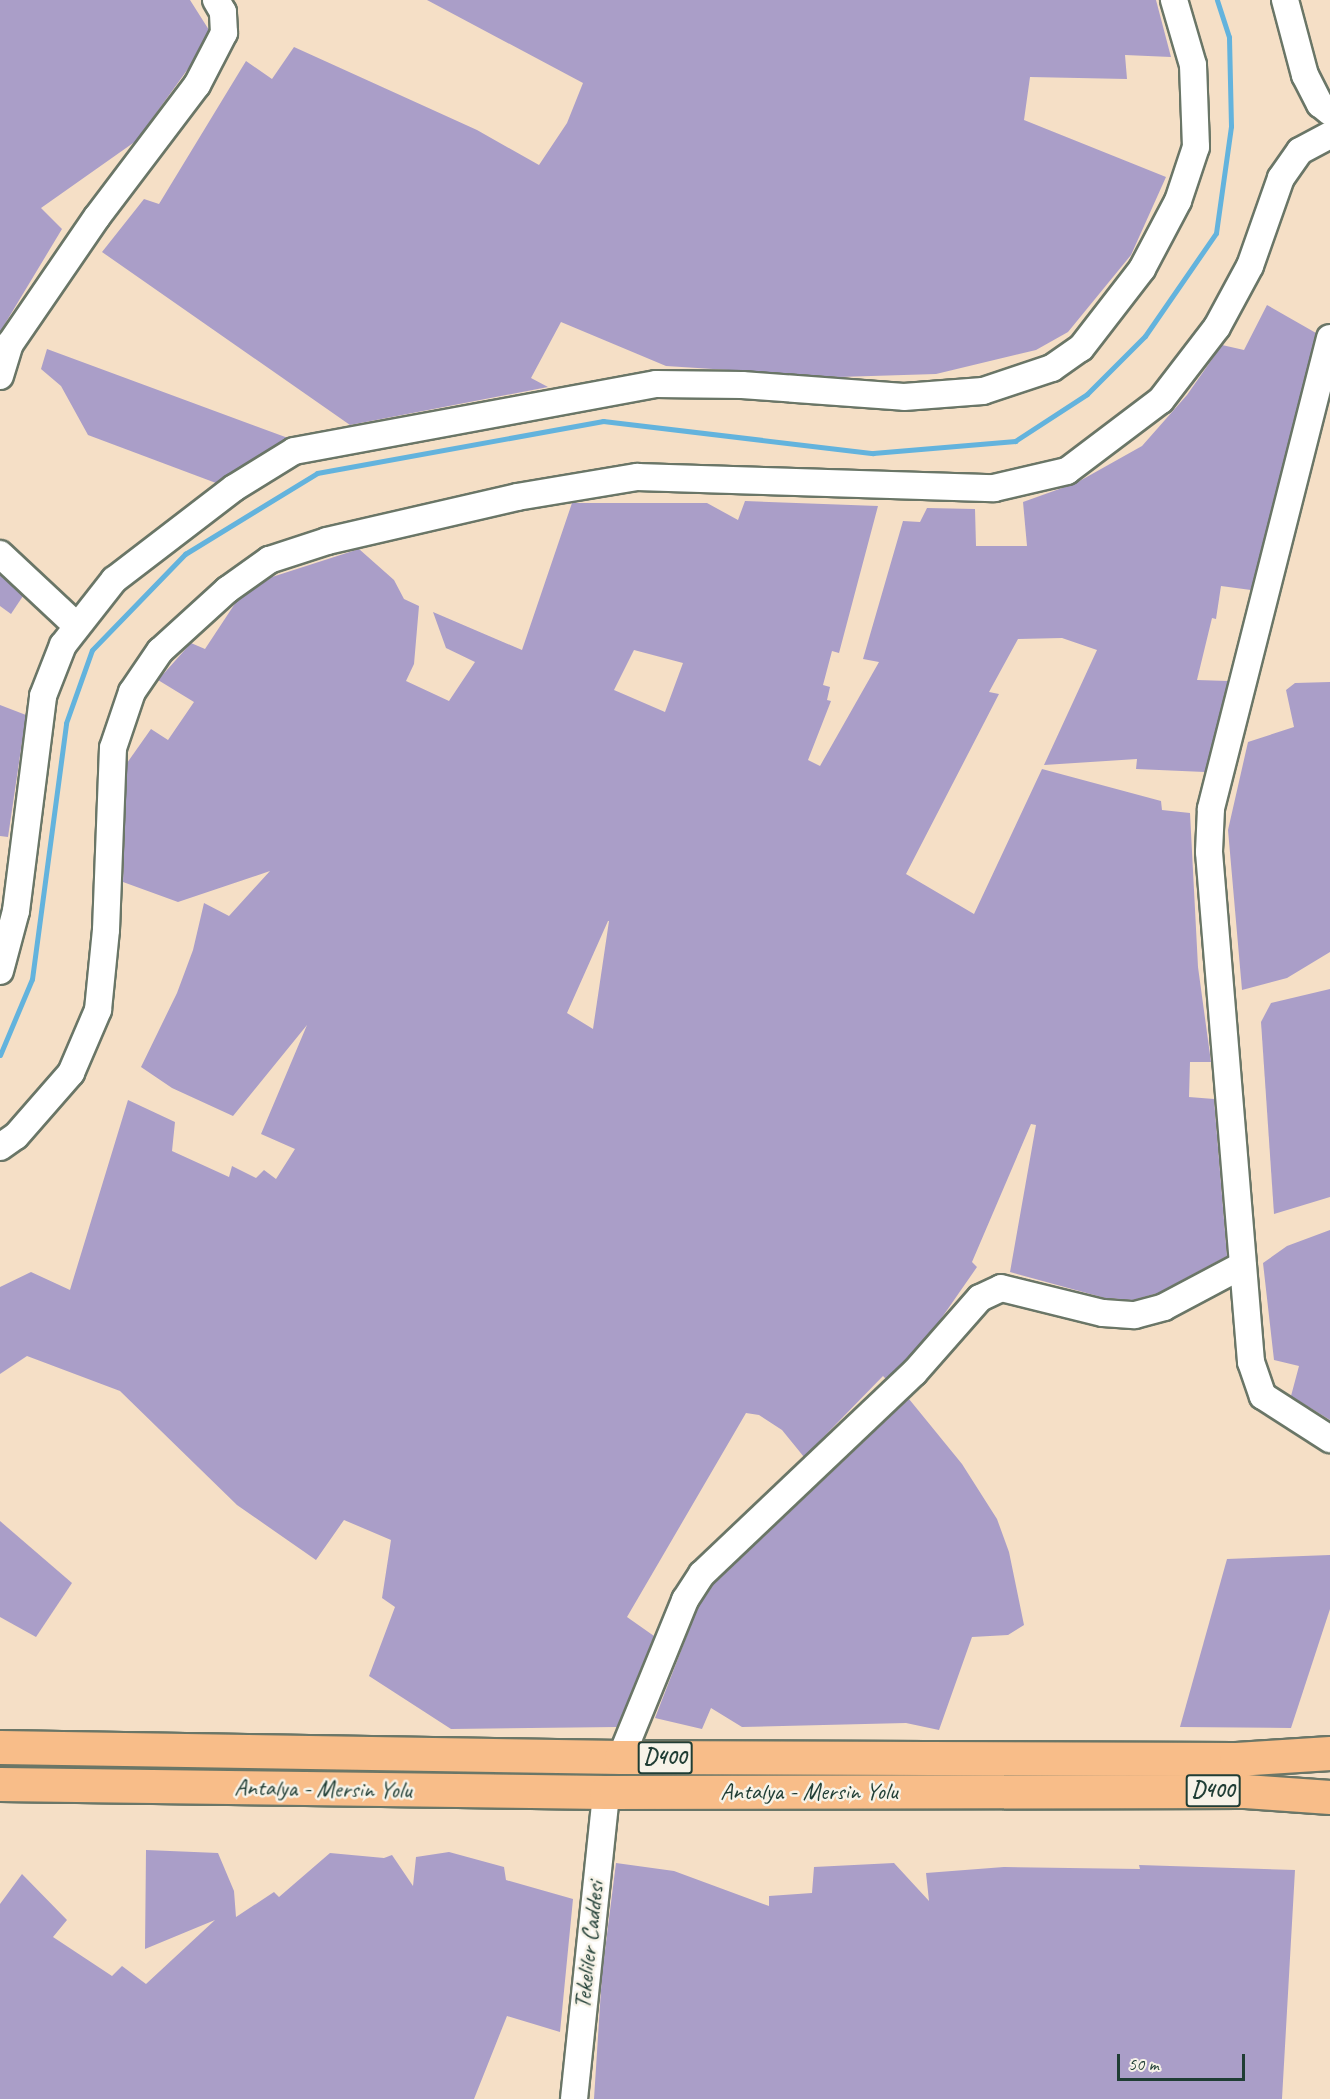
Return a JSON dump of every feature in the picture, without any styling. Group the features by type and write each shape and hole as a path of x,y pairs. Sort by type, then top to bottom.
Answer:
{"highway":[{"name":"Antalya - Mersin Yolu","path":"0,1747 621,1758 1236,1759 1330,1753"},
{"name":"Antalya - Mersin Yolu","path":"0,1784 606,1792 1245,1791 1330,1797"}],"street":[{"path":"0,376 16,334 97,217 197,85 224,33 223,12 216,0"},
{"path":"0,971 16,910 43,696 63,645 76,625 114,580 234,488 294,451 656,384 742,385 904,397 984,391 1052,368 1081,348 1142,269 1178,201 1196,147 1193,65 1174,0"},
{"path":"1285,0 1305,75 1320,104 1330,112"},
{"path":"0,1147 16,1136 71,1073 98,1010 106,930 113,748 132,692 160,651 227,590 269,560 327,541 517,498 637,477 994,488 1067,471 1161,400 1222,317 1250,266 1281,178 1300,151 1330,135"},
{"path":"1330,338 1211,809 1209,852 1251,1362 1263,1396 1330,1439"},
{"path":"0,554 76,625"},
{"path":"621,1758 685,1600 702,1574 914,1373 980,1298 1000,1288 1103,1313 1135,1316 1164,1307 1243,1265"},
{"name":"Tekeliler Caddesi","path":"574,2099 606,1792"}],"building":[{"path":"0,0 190,0 209,30 190,66 136,141 41,208 62,229 0,332"},
{"path":"427,0 1156,0 1171,57 1125,55 1127,79 1030,77 1024,120 1166,177 1131,255 1068,332 1036,350 936,374 839,377 666,366 561,322 531,378 548,387 350,425 102,252 144,199 159,204 246,61 272,79 294,47 477,130 539,165 567,123 583,83"},
{"path":"1267,305 1316,333 1251,590 1221,586 1216,619 1212,618 1197,680 1228,681 1205,772 1136,769 1137,759 1044,765 1097,650 1062,638 1018,639 989,692 999,694 906,874 974,914 1042,769 1161,801 1162,810 1190,813 1198,967 1211,1062 1190,1062 1189,1097 1214,1099 1227,1256 1158,1293 1133,1300 1105,1298 1010,1272 1036,1125 1031,1124 972,1262 977,1267 936,1326 903,1363 886,1379 883,1376 804,1457 782,1430 759,1415 746,1413 627,1617 654,1636 617,1727 451,1729 369,1676 395,1607 382,1598 391,1540 344,1520 316,1560 237,1505 120,1391 27,1356 0,1374 0,1287 31,1272 70,1290 128,1100 175,1122 172,1151 229,1177 232,1166 256,1178 264,1170 276,1179 295,1149 261,1134 307,1025 233,1116 172,1088 141,1067 177,993 193,950 204,903 229,916 270,871 178,902 123,882 127,763 151,729 168,740 194,702 158,680 191,643 205,649 236,602 272,577 359,549 394,580 404,599 419,606 414,664 406,681 449,701 475,662 446,648 433,612 522,650 572,503 707,503 738,520 745,501 878,506 839,653 832,651 823,685 830,687 827,700 831,701 808,760 820,766 879,662 863,659 903,521 920,522 927,508 975,509 976,546 1027,546 1023,502 1076,483 1142,446 1187,395 1222,345 1244,350","holes":["634,650 683,663 665,712 614,690","609,921 593,1029 567,1013"]},
{"path":"47,349 288,438 216,483 88,435 61,386 41,369"},
{"path":"0,575 23,596 11,614 0,606"},
{"path":"1330,682 1330,952 1287,978 1242,990 1228,830 1248,742 1294,727 1286,690 1295,683"},
{"path":"0,705 26,715 8,837 0,836"},
{"path":"1330,989 1330,1197 1274,1214 1261,1022 1271,1003"},
{"path":"1330,1230 1330,1420 1291,1396 1299,1366 1274,1360 1263,1263 1287,1246"},
{"path":"909,1399 962,1464 997,1519 1009,1552 1024,1625 1008,1635 972,1637 939,1730 906,1723 742,1727 711,1708 702,1729 655,1718 698,1607 714,1584"},
{"path":"0,1521 72,1583 36,1637 0,1617"},
{"path":"1330,1555 1330,1609 1291,1728 1180,1727 1227,1559"},
{"path":"146,1850 218,1853 234,1891 236,1917 274,1892 279,1897 330,1853 384,1858 392,1855 413,1886 416,1857 449,1852 504,1867 506,1880 573,1899 560,2032 507,2016 474,2099 0,2099 0,1904 22,1874 67,1920 53,1937 112,1976 122,1966 146,1984 215,1920 145,1949"},
{"path":"616,1863 674,1871 769,1906 769,1896 812,1893 814,1867 894,1863 929,1901 926,1873 1004,1867 1140,1869 1139,1865 1295,1870 1282,2099 594,2099 602,1974"}],"waterway":[{"path":"0,1055 32,979 66,723 92,650 185,554 317,473 603,421 873,453 1015,441 1087,394 1145,336 1216,233 1231,126 1229,37 1217,0"}]}
